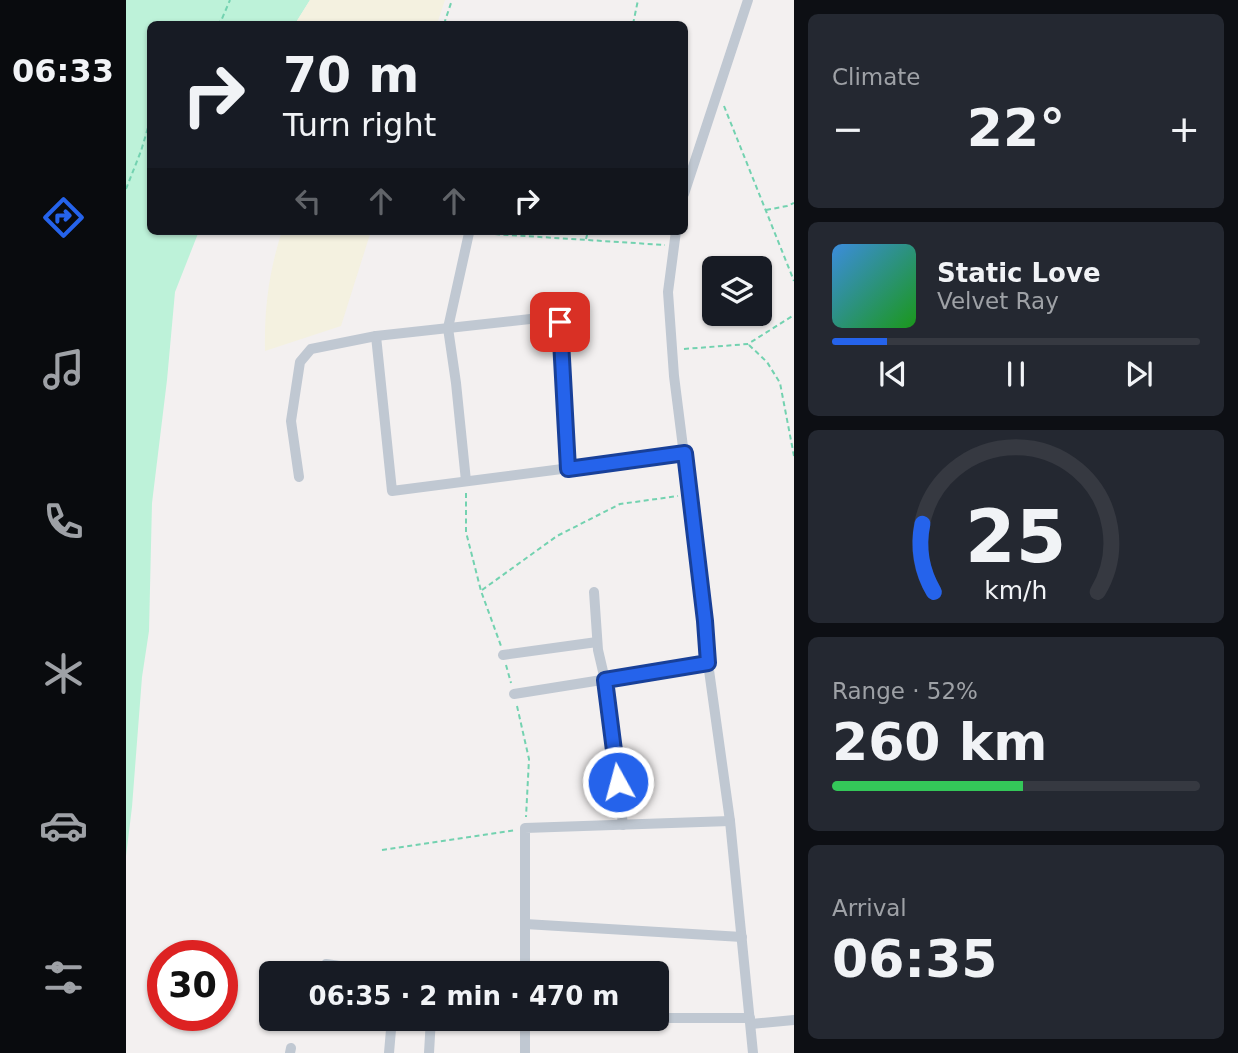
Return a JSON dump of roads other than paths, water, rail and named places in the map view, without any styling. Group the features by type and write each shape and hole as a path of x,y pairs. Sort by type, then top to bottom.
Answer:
{"street":[{"path":"688,181 748,0"},
{"path":"466,481 448,328 469,235"},
{"path":"675,235 668,292 674,376 708,663 730,821 753,1053"},
{"path":"299,477 291,421 300,362 311,349 376,336 548,317 559,319 560,322 568,469"},
{"path":"376,336 392,491 685,453"},
{"path":"594,592 597,642 605,680 623,825"},
{"path":"503,655 597,642"},
{"path":"514,694 708,663"},
{"path":"525,961 525,828 730,821"},
{"path":"525,924 742,937"},
{"path":"669,1018 793,1020"},
{"path":"389,1053 391,1031"},
{"path":"429,1053 431,1031"},
{"path":"525,1031 525,1053"}]}
